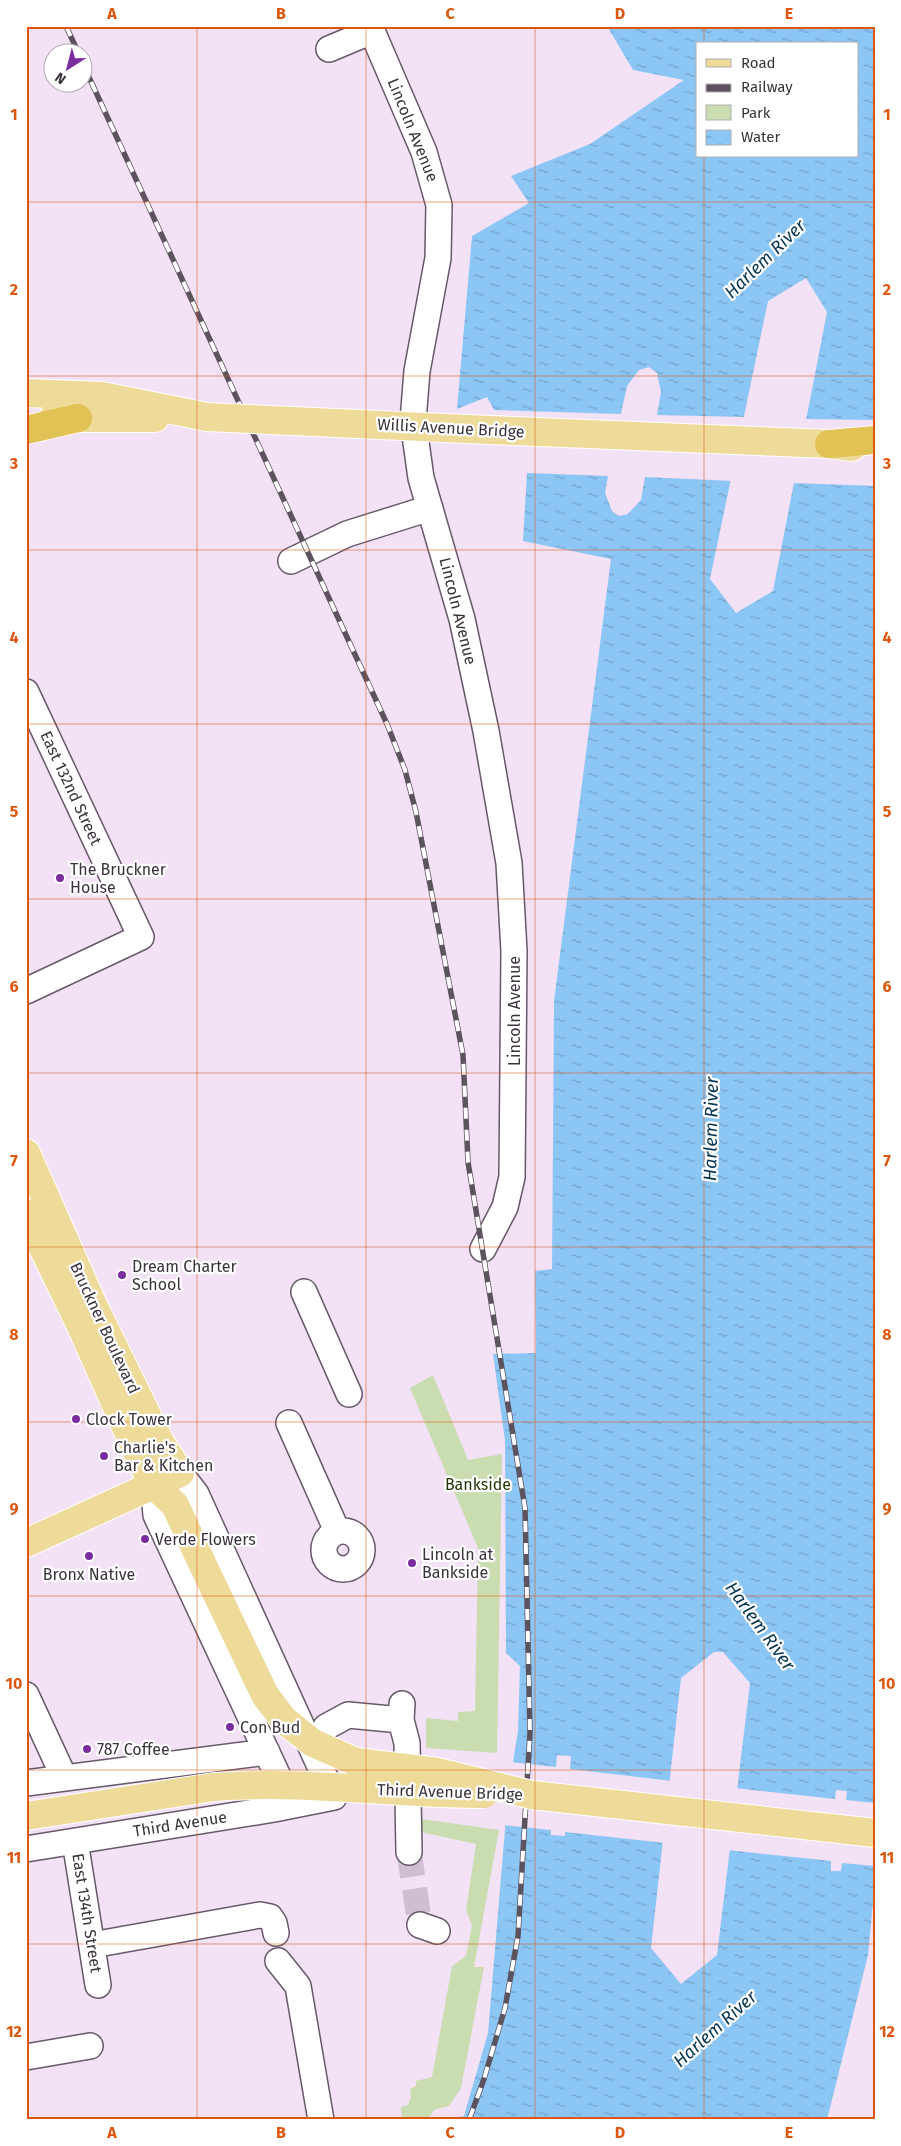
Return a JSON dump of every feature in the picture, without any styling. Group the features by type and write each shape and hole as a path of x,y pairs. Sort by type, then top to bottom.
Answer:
{"highway":[{"path":"26,430 78,418"},
{"path":"829,444 875,440"}],"main road":[{"path":"26,393 102,396 207,417"},
{"name":"Willis Avenue Bridge","path":"26,419 207,417 829,444 875,450"},
{"name":"Bruckner Boulevard","path":"26,1153 97,1312 160,1442 180,1473"},
{"name":"Bruckner Boulevard","path":"26,1213 153,1484"},
{"path":"26,1543 180,1473"},
{"path":"153,1484 175,1505 265,1695 284,1720 313,1743 356,1762 438,1772 532,1795"},
{"name":"Third Avenue Bridge","path":"26,1816 214,1787 307,1784 438,1794 532,1795 875,1833"}],"street":[{"name":"Lincoln Avenue","path":"329,49 372,30 420,140 437,191 440,218 438,258 417,370 413,407 417,461 455,592 486,731 506,837 513,908 512,1177 505,1207 483,1249"},
{"path":"291,561 347,534 430,508"},
{"name":"East 132nd Street","path":"26,692 141,937 26,991"},
{"path":"304,1292 349,1394"},
{"path":"288,1422 336,1531"},
{"name":"Bruckner Boulevard","path":"180,1473 196,1494 334,1797"},
{"name":"Bruckner Boulevard","path":"153,1484 156,1516 292,1805"},
{"path":"26,1695 64,1777"},
{"path":"313,1750 326,1726 348,1715 401,1712 407,1743 410,1852"},
{"path":"26,1784 64,1777 267,1752"},
{"name":"Third Avenue","path":"26,1849 334,1797"},
{"name":"East 134th Street","path":"75,1841 98,1985"},
{"path":"92,1945 260,1915 270,1917 274,1923 276,1933"},
{"path":"278,1961 298,1986 321,2120"},
{"path":"26,2057 90,2046"}],"green space":[{"name":"Bankside","path":"433,1375 468,1460 502,1454 497,1753 426,1748 426,1718 458,1721 458,1712 475,1711 478,1548 410,1388"},
{"path":"422,1819 499,1830 474,1967 484,1967 461,2088 449,2106 434,2110 428,2119 402,2120 401,2107 408,2105 411,2097 410,2089 416,2086 416,2081 432,2077 452,1966 466,1956 472,1925 466,1910 476,1844 421,1832"}],"water":[{"name":"Harlem River","path":"607,26 875,26 875,1882 868,1955 827,2120 445,2120 464,2116 488,2033 508,1793 518,1731 520,1666 506,1653 505,1441 493,1354 536,1353 535,1271 552,1269 554,1001 611,559 523,541 527,473 457,409 472,236 529,203 511,176 590,144 684,80 633,70","holes":["806,278 827,312 773,591 736,613 710,579 768,301","714,1652 723,1652 750,1683 717,1955 681,1984 651,1948 681,1678"]}],"pier":[{"path":"649,367 657,373 661,392 657,415 746,417 733,481 645,477 641,500 628,514 619,516 612,511 605,493 608,476 527,473 457,409 487,397 494,410 621,414 627,386 639,370"},
{"path":"804,419 875,420 875,486 792,483"},
{"path":"557,1755 571,1756 570,1769 672,1781 665,1843 565,1832 565,1836 551,1835 551,1830 503,1825 510,1762 556,1767"},
{"path":"735,1788 835,1799 836,1790 847,1791 846,1800 875,1803 875,1866 842,1863 841,1871 831,1871 831,1861 727,1850"}],"tunnel":[{"path":"409,1852 420,1925"}],"railway":[{"path":"66,26 73,42"},
{"path":"92,84 387,724 405,770 416,812 463,1055 468,1162 525,1508 530,1733 518,1936 505,2008 484,2079 469,2120"}],"place":[{"name":"The Bruckner House","path":"60,878"},
{"name":"Dream Charter School","path":"122,1275"},
{"name":"Clock Tower","path":"76,1419"},
{"name":"Charlie's Bar & Kitchen","path":"104,1456"},
{"name":"Verde Flowers","path":"145,1539"},
{"name":"Bronx Native","path":"89,1556"},
{"name":"Lincoln at Bankside","path":"412,1563"},
{"name":"Con Bud","path":"230,1727"},
{"name":"787 Coffee","path":"87,1749"}]}
